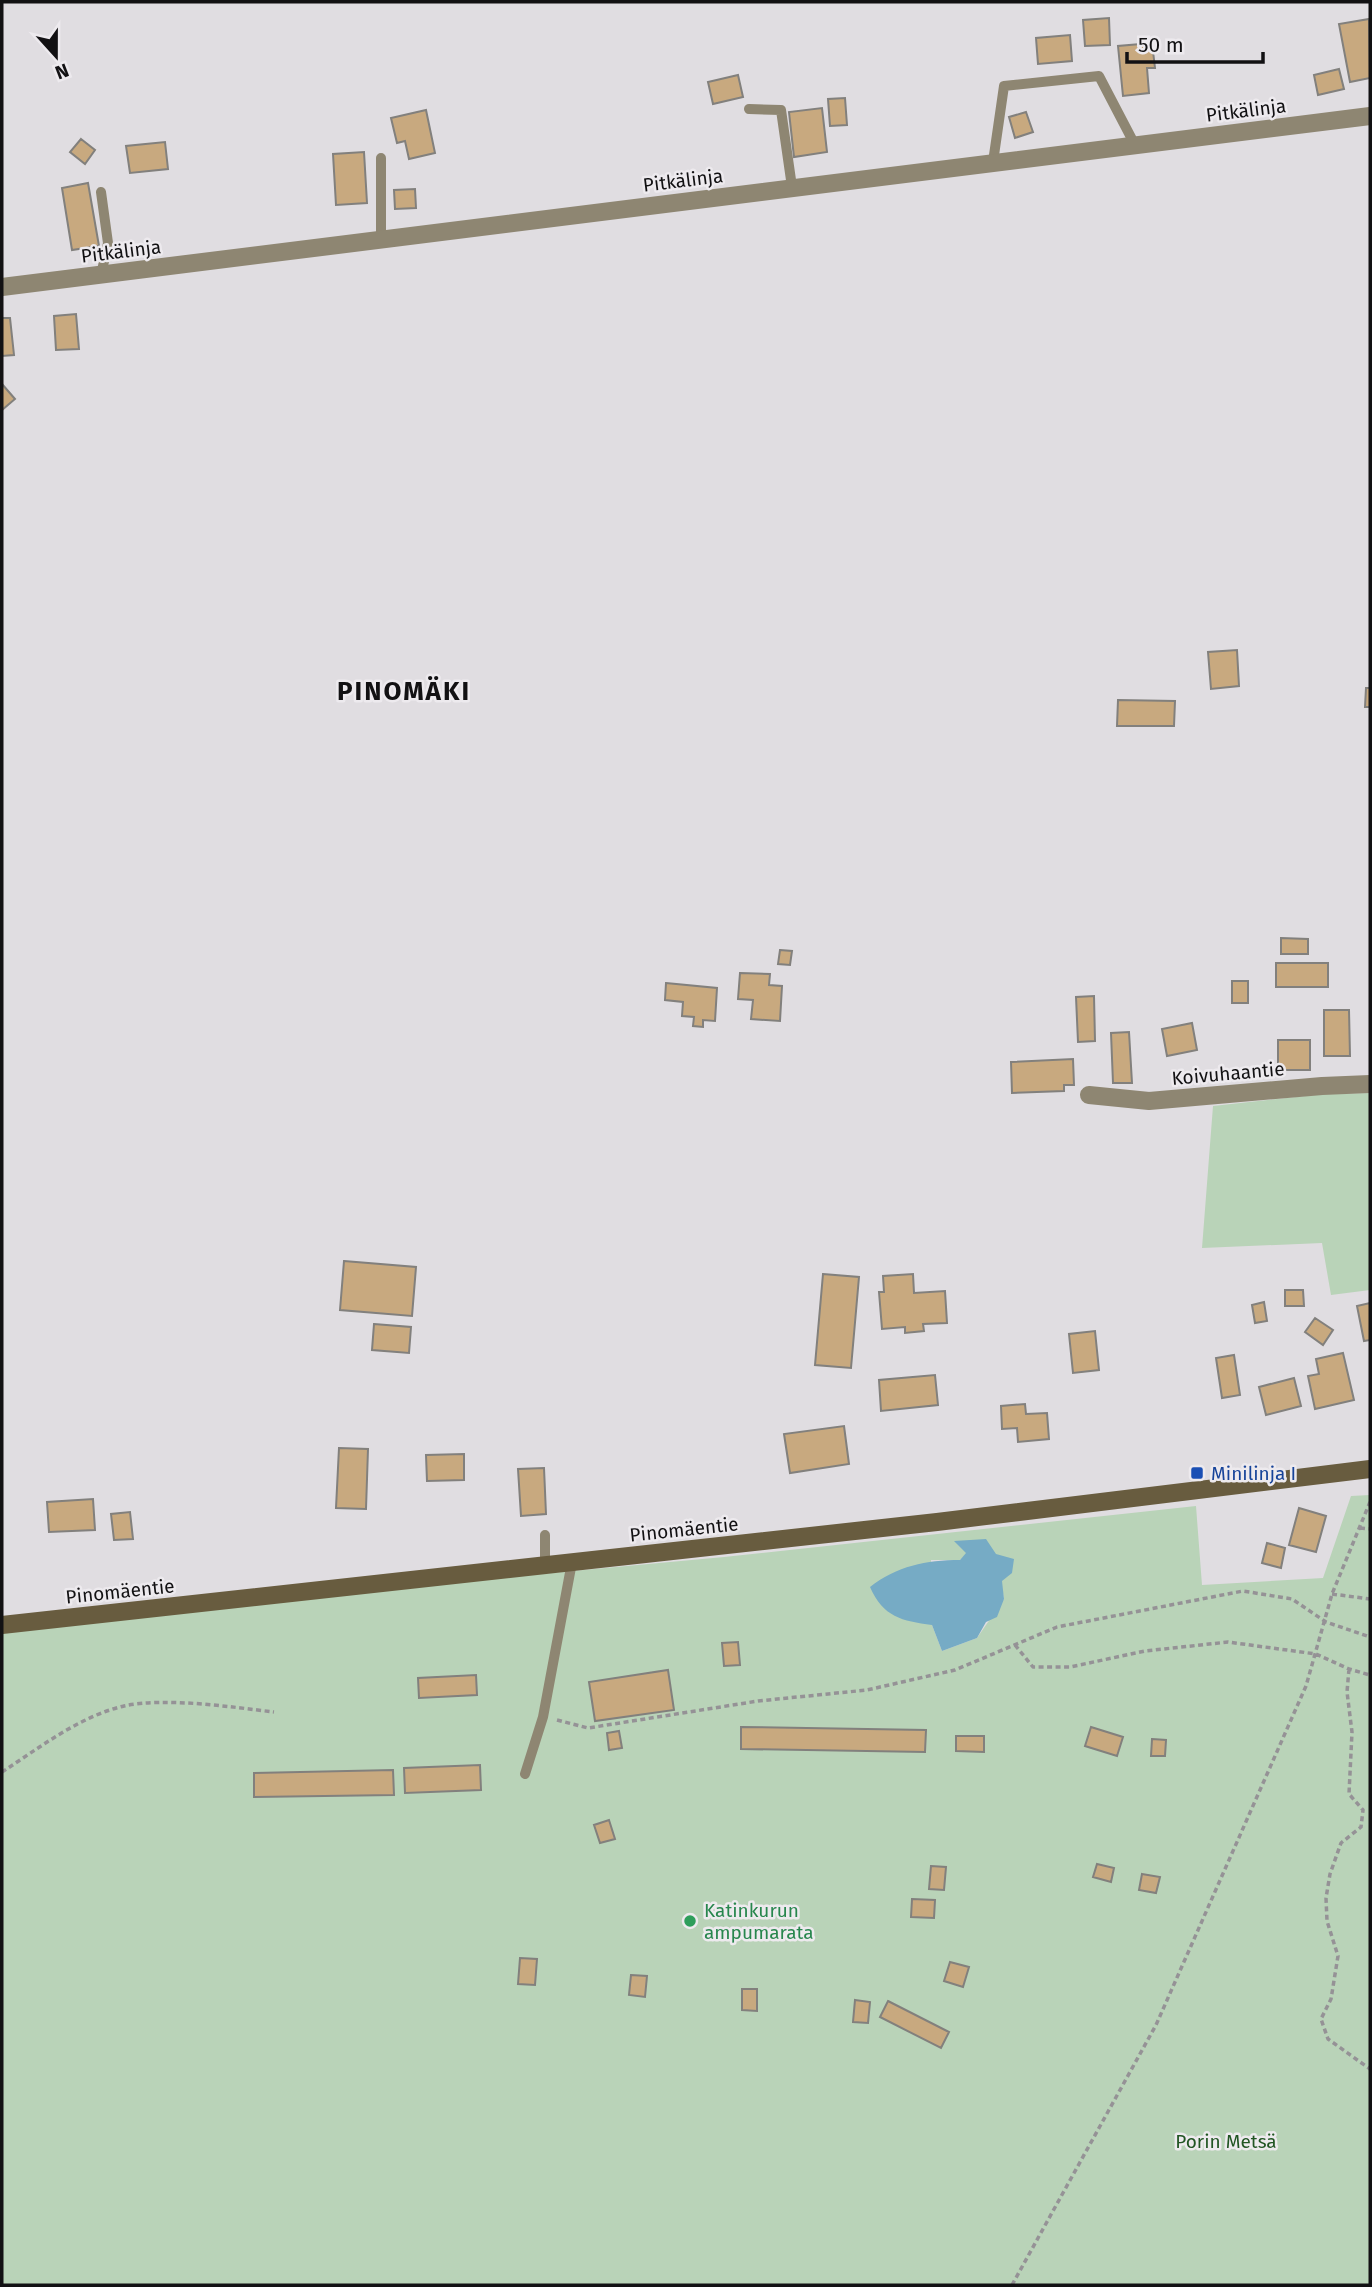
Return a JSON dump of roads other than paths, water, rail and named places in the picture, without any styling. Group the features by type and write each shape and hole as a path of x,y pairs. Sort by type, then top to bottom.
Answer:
{"street":[{"name":"Pitkälinja","path":"2,288 1370,116"},
{"name":"Koivuhaantie","path":"1089,1095 1149,1101 1370,1084"},
{"name":"Pinomäentie","path":"2,1625 1370,1469"}],"lane":[{"path":"993,162 1004,86 1099,76 1135,145"},
{"path":"749,109 781,110 792,187"},
{"path":"381,158 381,239"},
{"path":"101,192 108,243 101,275"},
{"path":"545,1535 545,1565"},
{"path":"525,1774 543,1717 572,1562"}],"water":[{"path":"986,1539 996,1554 1014,1559 1012,1573 1002,1581 1004,1599 997,1617 986,1622 977,1638 942,1651 932,1625 895,1616 881,1605 870,1587 901,1569 935,1561 960,1560 966,1553 954,1541"}],"place":[{"name":"Minilinja I","path":"1197,1473"},
{"name":"Katinkurun ampumarata","path":"690,1921"}],"district":[{"name":"PINOMÄKI","path":"404,691"}],"park label":[{"name":"Porin Metsä","path":"1226,2141"}]}
